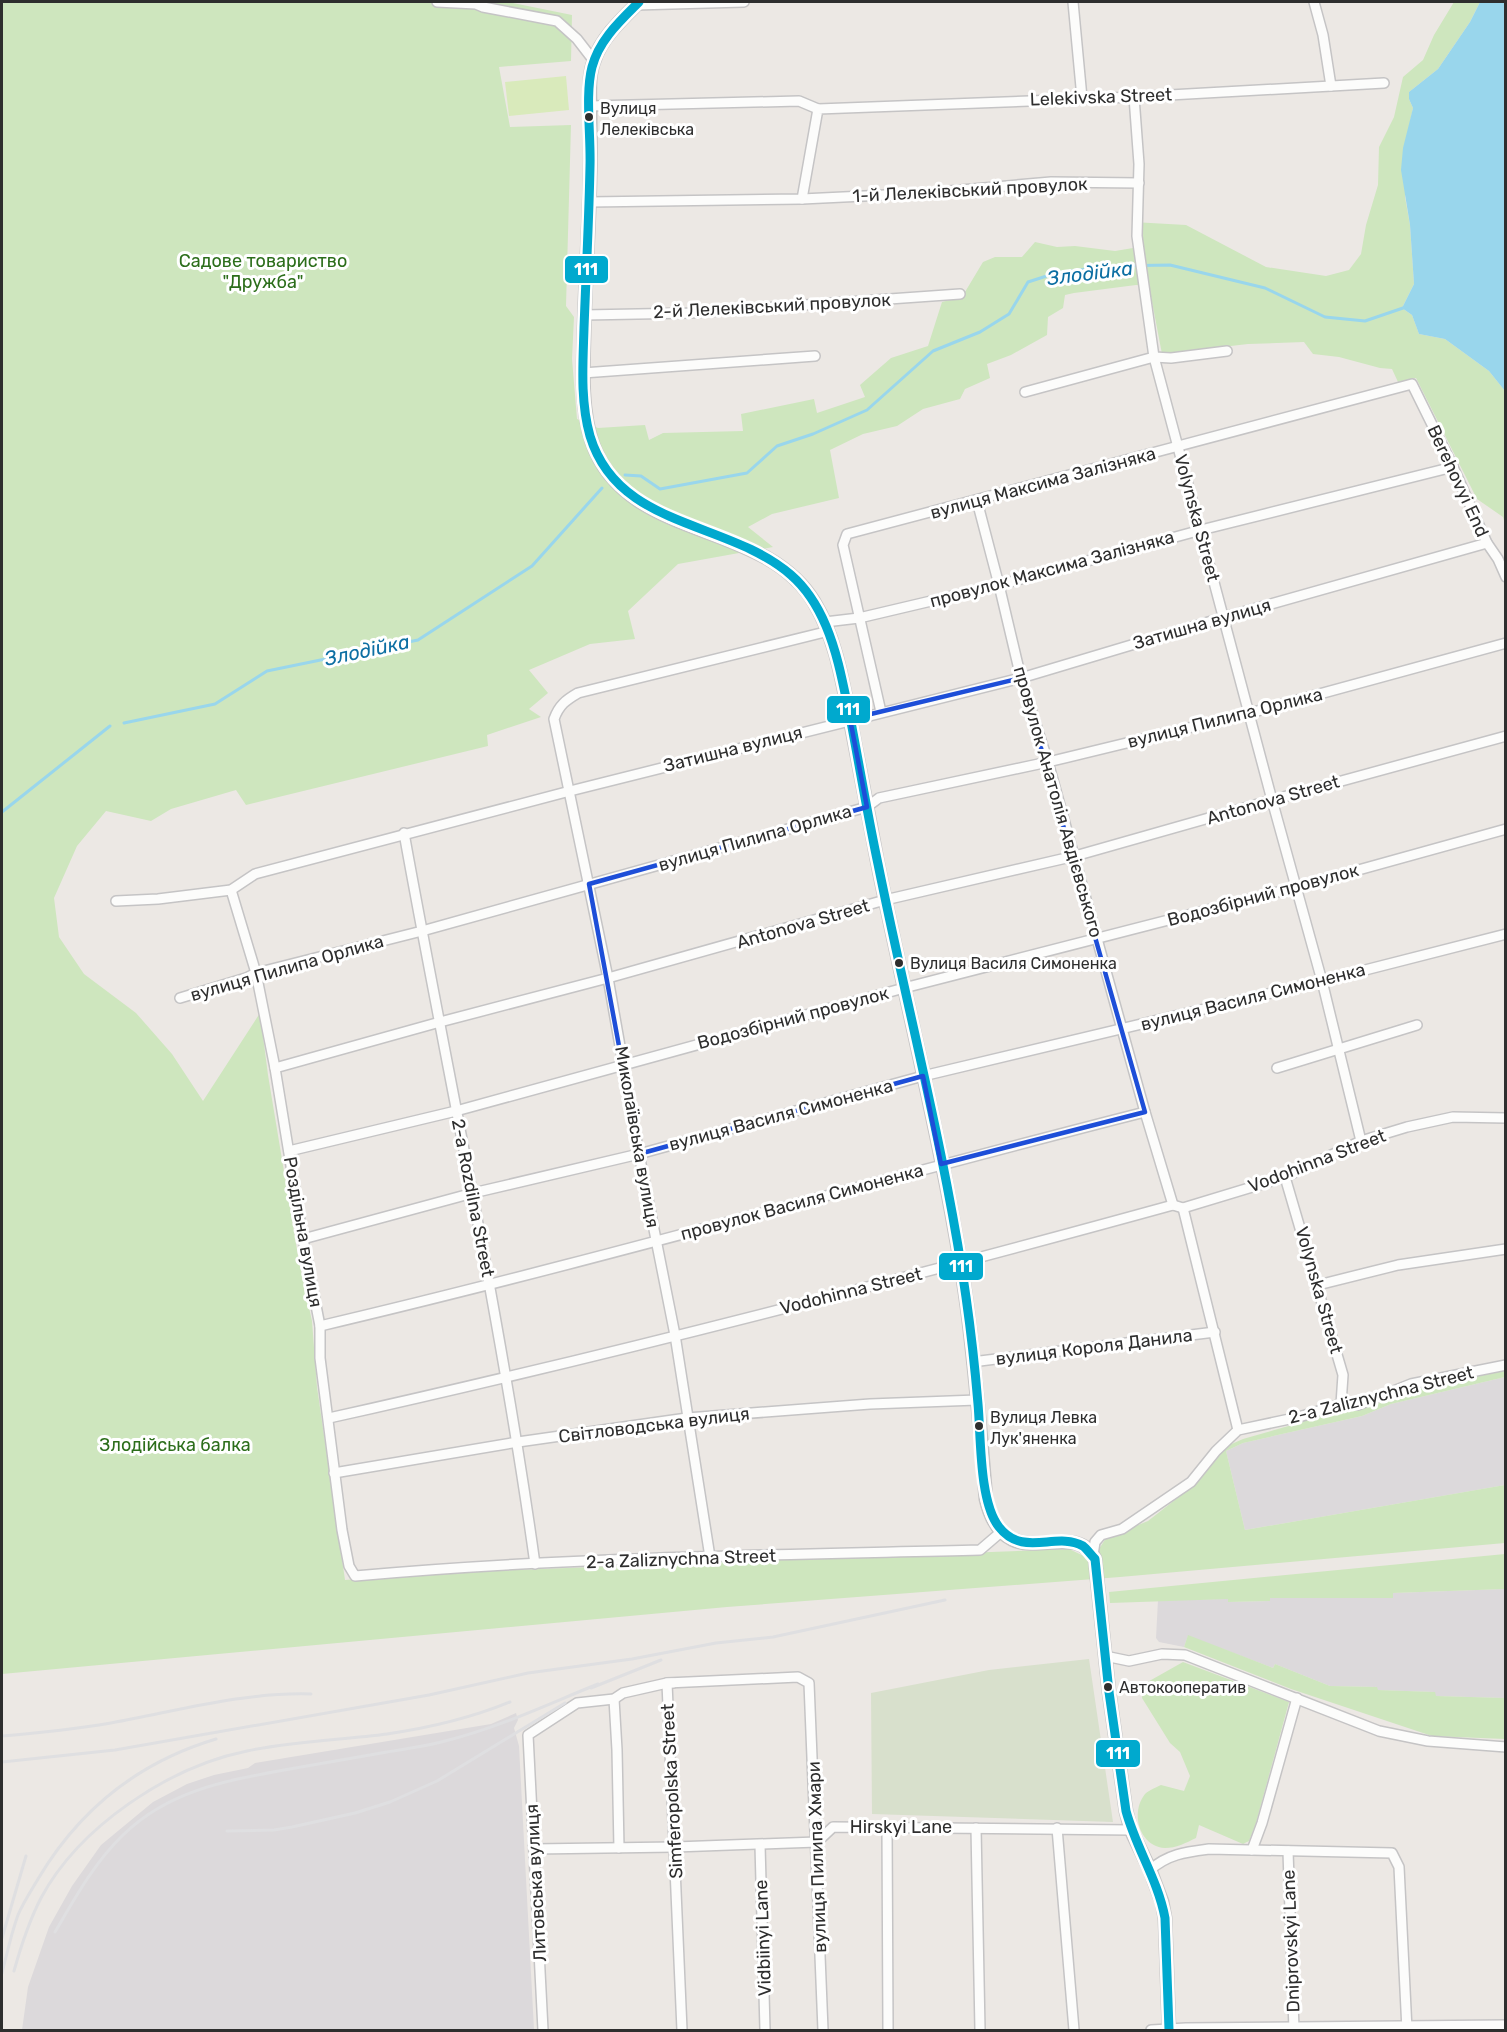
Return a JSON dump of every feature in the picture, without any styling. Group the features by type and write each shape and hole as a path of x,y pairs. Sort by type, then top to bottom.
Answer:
{"street":[{"path":"437,2 476,4 558,21 594,60"},
{"path":"744,2 637,3 600,48 594,60 590,79 589,202 584,315 583,373 587,425 593,446 605,467 627,493 661,514 763,554 799,581 813,599 827,626 841,674 885,900 942,1164 960,1263 977,1400 986,1499 997,1527 1013,1541 1022,1543 1074,1542 1092,1555 1097,1569 1105,1656 1121,1780 1131,1830 1162,1902 1169,2030"},
{"path":"1073,2 1082,98"},
{"path":"1314,2 1323,35 1331,86"},
{"name":"Lelekivska Street","path":"590,106 799,101 818,109 1134,97 1384,83"},
{"name":"Volynska Street","path":"1134,97 1139,137 1137,236 1154,357 1322,981 1361,1141"},
{"path":"589,202 802,199 818,109"},
{"name":"1-й Лелеківський провулок","path":"802,199 926,193 1052,182 1139,183"},
{"name":"2-й Лелеківський провулок","path":"584,315 691,312 960,294"},
{"path":"1024,392 1154,357 1171,358 1227,351"},
{"path":"583,373 815,356"},
{"name":"вулиця Максима Залізняка","path":"859,618 843,545 847,534 1178,448 1412,384"},
{"name":"Berehovyi End","path":"1412,384 1487,543 1506,577"},
{"name":"провулок Максима Залізняка","path":"554,719 558,708 578,693 827,626 999,585 1201,530 1453,467"},
{"name":"провулок Анатолія Авдієвського","path":"977,501 1021,678 1048,762 1173,1205"},
{"name":"Затишна вулиця","path":"116,901 158,899 231,890 255,874 404,833 850,719 1021,678 1225,617 1487,543"},
{"path":"859,618 882,712"},
{"name":"вулиця Пилипа Орлика","path":"180,998 256,973 422,931 867,807 879,798 1048,762 1250,713 1506,643"},
{"name":"Миколаївська вулиця","path":"554,719 608,978 639,1154 675,1335 710,1557"},
{"name":"Antonova Street","path":"275,1068 885,900 1075,856 1506,736"},
{"name":"Водозбірний провулок","path":"290,1151 456,1111 904,988 1297,887 1506,829"},
{"name":"2-a Rozdilna Street","path":"404,833 491,1286 518,1442 535,1564"},
{"name":"Роздільна вулиця","path":"231,890 256,973 275,1068 320,1326 320,1358 334,1473 349,1566 355,1576"},
{"name":"вулиця Василя Симоненка","path":"303,1239 473,1193 639,1154 923,1076 1322,981 1506,934"},
{"path":"1278,1068 1417,1024"},
{"name":"провулок Василя Симоненка","path":"320,1326 491,1286 942,1164 1145,1112"},
{"name":"Vodohinna Street","path":"1183,1208 1286,1177 1361,1141 1453,1117 1506,1118"},
{"name":"Volynska Street","path":"1286,1177 1343,1375 1341,1404"},
{"path":"1092,1555 1095,1542 1101,1535 1122,1529 1191,1482 1216,1451 1238,1430 1183,1208 1173,1205"},
{"name":"Vodohinna Street","path":"329,1418 507,1378 960,1263 1173,1205"},
{"path":"1318,1285 1398,1265 1506,1249"},
{"name":"вулиця Короля Данила","path":"972,1362 1215,1332"},
{"name":"2-a Zaliznychna Street","path":"1238,1430 1341,1404 1358,1405 1411,1384 1506,1365"},
{"name":"Світловодська вулиця","path":"334,1473 518,1442 687,1418 870,1404 977,1400"},
{"name":"2-a Zaliznychna Street","path":"355,1576 443,1568 535,1564 980,1550 997,1527"},
{"path":"1105,1656 1129,1662 1162,1654 1185,1655 1379,1731 1428,1741 1506,1747"},
{"name":"вулиця Пилипа Хмари","path":"668,1683 798,1677 809,1683 823,2031"},
{"path":"619,1848 614,1699 623,1693 668,1683"},
{"name":"Simferopolska Street","path":"668,1683 682,2031"},
{"path":"1252,1850 1262,1823 1297,1698"},
{"name":"Литовська вулиця","path":"543,2031 528,1735 577,1703 614,1699"},
{"path":"887,1826 888,2031"},
{"name":"Hirskyi Lane","path":"534,1849 817,1842 833,1827 1131,1830"},
{"path":"976,1828 980,2031"},
{"path":"1057,1828 1074,2031"},
{"name":"Vidbiinyi Lane","path":"760,1845 765,2031"},
{"path":"1150,1870 1179,1852 1209,1849 1392,1853 1399,1867 1407,2029"},
{"name":"Dniprovskyi Lane","path":"1288,1851 1294,2028"},
{"path":"1151,2031 1294,2028 1407,2029 1506,2025"}],"highlighted area":[{"path":"1021,678 1145,1112 941,1164 923,1076 639,1154 589,884 867,807 850,719"}],"shaded area":[{"path":"1505,1377 1505,1485 1245,1530 1226,1451 1243,1443 1362,1416 1391,1404"},
{"path":"1505,1589 1505,1698 1435,1696 1435,1692 1330,1686 1275,1664 1273,1668 1188,1636 1184,1647 1159,1642 1156,1638 1158,1600 1270,1601 1270,1598 1393,1597 1393,1593"},
{"path":"516,1713 518,1720 514,1728 519,1746 534,2030 22,2030 28,1987 49,1927 72,1886 101,1845 153,1802 187,1784 214,1775 248,1768 255,1763 491,1724"}],"green space":[{"path":"2,2 508,2 572,15 571,61 499,67 510,127 571,125 566,306 574,317 572,359 577,419 598,428 645,425 649,440 663,433 743,431 741,414 814,399 817,413 865,397 860,385 891,358 928,346 942,302 962,297 983,262 995,257 1022,257 1035,242 1057,247 1075,246 1115,251 1133,248 1133,222 1186,225 1266,267 1326,276 1349,270 1361,254 1366,225 1378,185 1379,147 1394,117 1403,77 1423,60 1434,35 1454,2 1480,2 1470,22 1438,69 1409,92 1413,108 1405,197 1410,225 1414,284 1402,308 1412,315 1419,334 1445,339 1489,371 1505,391 1505,524 1503,517 1477,499 1416,378 1398,382 1392,369 1339,357 1313,354 1304,342 1248,344 1162,354 1149,286 1136,285 1065,295 1063,308 1048,317 1047,335 1011,355 987,364 990,378 965,389 960,399 923,409 897,426 863,434 830,450 839,498 772,514 748,527 773,547 678,564 628,611 635,639 590,644 529,670 548,693 529,709 541,717 487,735 488,746 246,805 236,790 171,809 151,821 106,811 77,846 54,898 59,937 84,974 136,1013 172,1054 203,1101 260,1013 299,1262 312,1321 317,1387 345,1580 434,1573 1069,1549 1086,1557 1100,1556 1099,1549 1106,1538 1148,1521 1199,1481 1227,1446 1338,1408 1354,1409 1421,1386 1459,1376 1505,1369 1505,1377 1391,1404 1362,1416 1243,1443 1226,1451 1245,1530 1505,1485 1505,1543 1120,1577 727,1607 2,1674"},
{"path":"566,76 569,110 509,116 505,82"},
{"path":"1505,1554 1505,1589 1393,1593 1393,1598 1270,1598 1270,1601 1228,1602 1228,1599 1110,1603 1109,1592"},
{"path":"1188,1635 1273,1668 1275,1664 1330,1686 1435,1692 1436,1696 1505,1698 1505,1739 1432,1736 1291,1689 1184,1647"},
{"path":"1089,1659 1113,1822 872,1814 871,1693 989,1670"},
{"path":"1183,1662 1289,1702 1256,1823 1249,1841 1243,1844 1199,1825 1196,1838 1165,1848 1149,1841 1143,1835 1140,1827 1138,1810 1145,1794 1161,1785 1184,1791 1190,1776 1180,1752 1170,1743 1142,1698 1144,1684"}],"water":[{"path":"1480,2 1505,2 1505,391 1489,371 1445,339 1419,334 1412,315 1402,308 1414,284 1410,225 1401,170 1403,148 1413,108 1409,92 1438,69 1470,22"}],"waterway":[{"name":"Злодійка","path":"625,475 641,476 660,489 747,473 777,446 813,434 867,410 933,351 980,332 1009,314 1028,282 1056,273 1112,266 1170,265 1265,288 1325,317 1365,321 1406,307"},
{"name":"Злодійка","path":"124,723 215,704 267,671 418,640 532,566 602,488"},
{"name":"Злодійка","path":"2,812 110,726"}],"railway":[{"path":"2,1762 115,1750 429,1695 528,1673 632,1659 716,1643 773,1637 945,1600"},
{"path":"591,1688 661,1660"},
{"path":"55,1932 86,1881 123,1835 140,1820 178,1798 240,1779 465,1736 504,1723 598,1684"},
{"path":"2,1736 97,1725 235,1699 311,1694"},
{"path":"14,1971 33,1916 41,1898 58,1872 78,1847 102,1825 157,1786 217,1759 247,1751 418,1729 465,1718 510,1702"},
{"path":"227,1831 274,1830 292,1827 355,1813 390,1802 437,1781 565,1703"},
{"path":"2,1973 20,1910 54,1854 72,1831 92,1810 137,1775 161,1761 216,1739"},
{"path":"2,1938 26,1856"}],"transit line":[{"name":"111","path":"639,2 605,40 595,57 590,78 590,186 583,368 583,396 590,436 604,466 624,489 649,506 677,520 737,543 765,557 791,575 807,592 831,638 851,722 889,918 937,1134 957,1242 971,1337 984,1486 992,1516 1008,1536 1029,1543 1073,1542 1083,1546 1095,1559 1109,1692 1126,1811 1157,1890 1165,1918 1169,2030"}],"place":[{"name":"Вулиця Лелеківська","path":"589,117"},
{"name":"Вулиця Василя Симоненка","path":"899,963"},
{"name":"Вулиця Левка Лук'яненка","path":"979,1426"},
{"name":"Автокооператив","path":"1108,1687"}],"park label":[{"name":"Садове товариство \"Дружба\"","path":"263,271"},
{"name":"Злодійська балка","path":"175,1445"}]}
